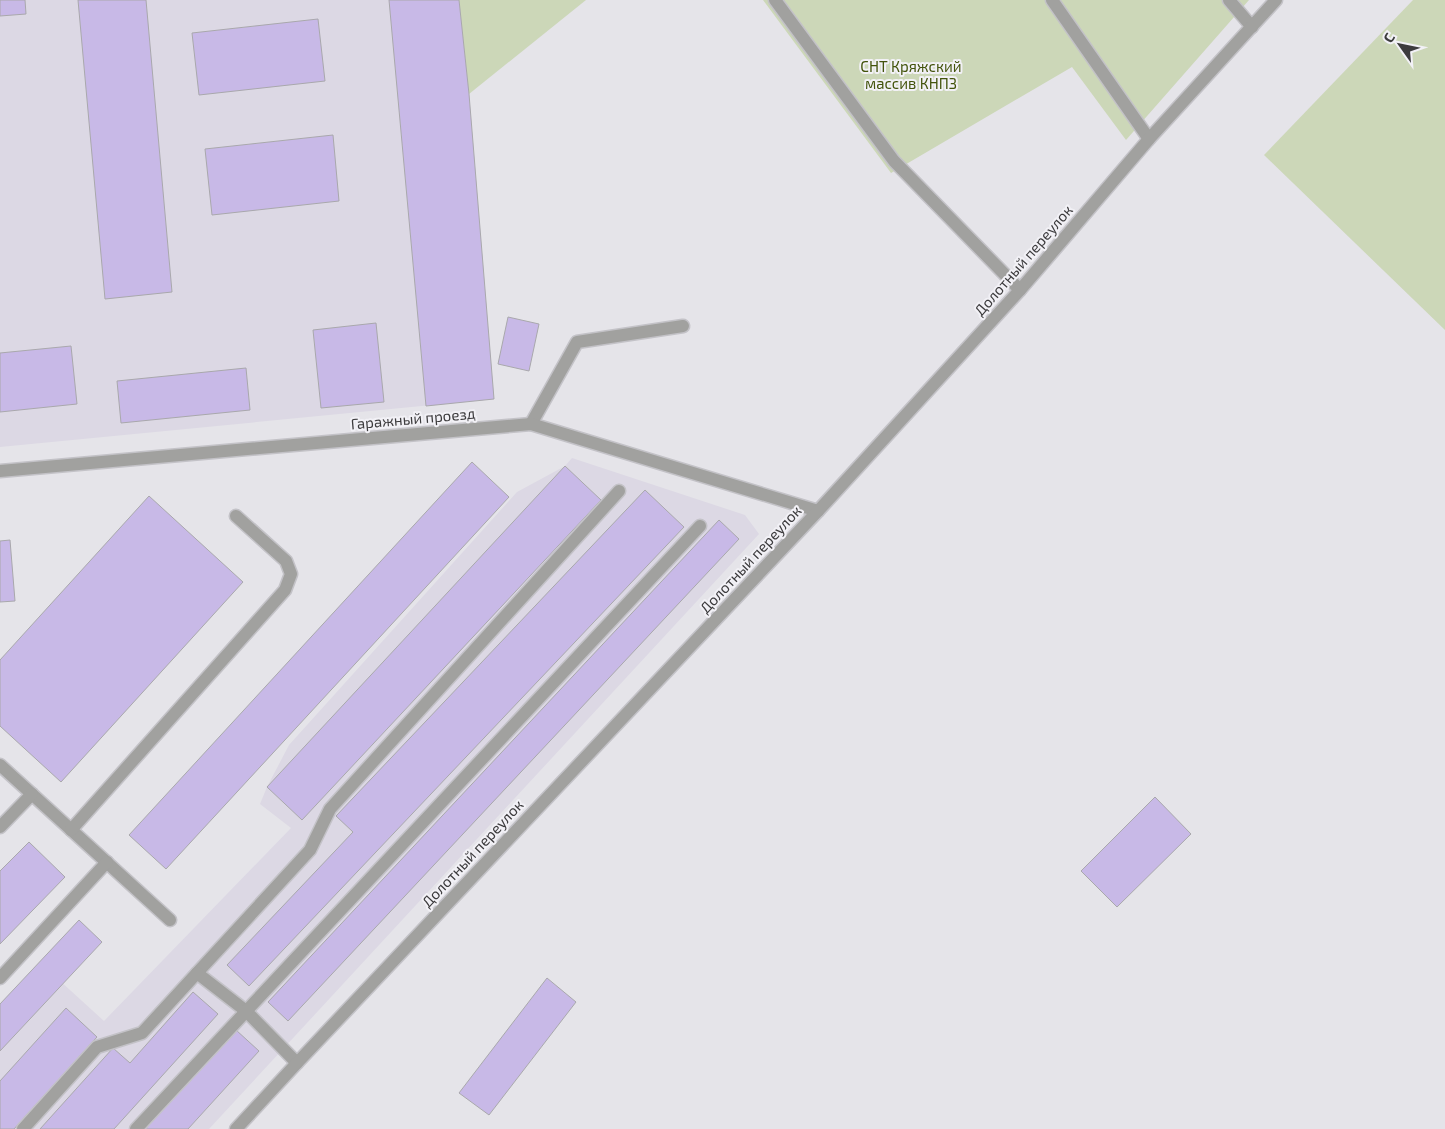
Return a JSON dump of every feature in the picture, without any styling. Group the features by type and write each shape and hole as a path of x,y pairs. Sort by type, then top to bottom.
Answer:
{"street":[{"path":"775,0 894,161 1020,290"},
{"path":"1052,0 1148,139"},
{"path":"1229,0 1252,27"},
{"name":"Долотный переулок","path":"236,1129 818,511 1020,290 1148,139 1276,0"},
{"path":"531,424 576,342 683,326"},
{"name":"Гаражный проезд","path":"0,471 531,424 818,511"},
{"path":"23,1129 97,1047 142,1033 310,850 330,809 619,491"},
{"path":"71,830 285,590 291,574 286,560 236,516"},
{"path":"136,1129 700,526"},
{"path":"0,764 170,920"},
{"path":"0,827 32,794"},
{"path":"0,978 107,862"},
{"path":"197,974 246,1011 297,1063"}],"shaded area":[{"path":"0,0 459,0 469,94 494,399 0,447"},
{"path":"572,458 745,515 759,534 209,1129 0,1129 0,1045 59,980 104,1021 291,828 260,804 289,745 517,492 565,466"}],"green space":[{"path":"459,0 586,0 469,94"},
{"name":"СНТ Кряжский массив КНПЗ","path":"763,0 1249,0 1126,140 1072,67 891,173"},
{"path":"1413,0 1445,0 1445,330 1264,155"}],"building":[{"path":"0,0 25,0 26,14 0,16"},
{"path":"78,0 146,0 172,292 105,299"},
{"path":"389,0 459,0 469,94 494,399 426,406"},
{"path":"318,19 325,81 199,95 192,33"},
{"path":"333,135 339,201 212,215 205,149"},
{"path":"508,317 539,324 529,371 498,364"},
{"path":"376,323 384,402 321,408 313,330"},
{"path":"71,346 77,404 0,412 0,353"},
{"path":"246,368 250,410 121,423 117,381"},
{"path":"472,462 509,497 166,869 129,835"},
{"path":"565,466 601,500 302,820 267,787"},
{"path":"645,490 684,527 249,986 227,965 353,832 336,816"},
{"path":"149,496 243,582 61,782 0,726 0,660"},
{"path":"719,520 739,539 288,1021 268,1002"},
{"path":"10,540 15,601 0,602 0,541"},
{"path":"1155,797 1191,834 1117,907 1081,871"},
{"path":"29,842 65,877 0,944 0,871"},
{"path":"79,920 102,942 0,1051 0,1004"},
{"path":"547,978 576,1002 489,1115 459,1093"},
{"path":"193,992 218,1014 114,1129 40,1129 113,1048 130,1063"},
{"path":"66,1008 97,1037 14,1129 0,1129 0,1081"},
{"path":"236,1030 259,1051 188,1129 145,1129"}]}
